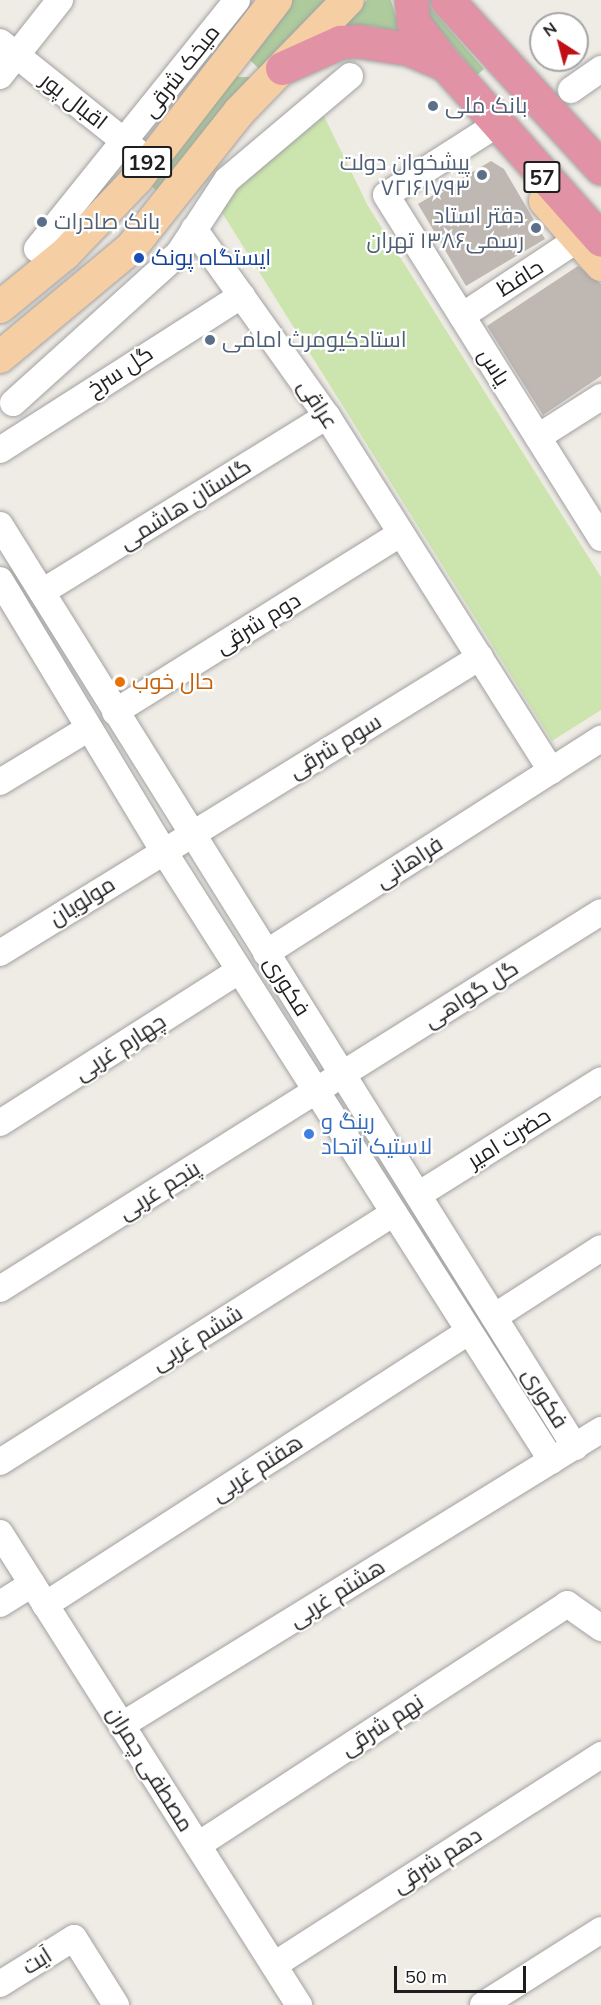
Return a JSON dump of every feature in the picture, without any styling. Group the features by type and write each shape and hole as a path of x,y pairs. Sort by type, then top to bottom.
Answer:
{"highway":[{"path":"411,0 413,22 446,64"},
{"name":"57","path":"447,0 601,168"},
{"name":"57","path":"282,68 340,42 357,40 409,49 446,64 589,240"}],"main road":[{"name":"192","path":"4,301 65,254 137,151 276,0"},
{"name":"192","path":"0,357 131,248 216,138 348,0"},
{"path":"589,240 601,265"}],"street":[{"path":"0,76 8,49 60,0"},
{"name":"میخک شرقی","path":"37,249 137,151 237,0"},
{"name":"اقبال پور","path":"8,49 137,151"},
{"path":"570,90 601,69"},
{"path":"12,403 100,328 179,253 227,180 351,76"},
{"name":"یاس","path":"496,125 386,195 601,538"},
{"name":"عراقی","path":"194,229 327,416 551,771"},
{"name":"حافظ","path":"462,316 589,240"},
{"name":"گل سرخ","path":"0,450 242,295"},
{"path":"538,437 601,397"},
{"name":"گلستان هاشمی","path":"42,592 327,416"},
{"name":"فکوری","path":"0,525 190,834 575,1446"},
{"name":"دوم شرقی","path":"115,712 401,533"},
{"name":"فکوری","path":"0,580 8,612 89,728 163,850 552,1461"},
{"name":"سوم شرقی","path":"163,850 480,657"},
{"path":"0,782 89,728"},
{"name":"فراهانی","path":"266,953 601,739"},
{"name":"مولویان","path":"0,953 163,850"},
{"name":"گل گواهی","path":"318,1091 601,912"},
{"name":"چهارم غربی","path":"0,1123 239,970"},
{"name":"حضرت امیر","path":"418,1195 601,1080"},
{"name":"پنجم غربی","path":"0,1289 318,1091"},
{"name":"ششم غربی","path":"0,1462 394,1213"},
{"path":"494,1317 601,1248"},
{"name":"هفتم غربی","path":"0,1604 39,1594 468,1332"},
{"name":"هشتم غربی","path":"122,1725 601,1430"},
{"name":"مصطفی چمران","path":"0,1533 299,2005"},
{"name":"نهم شرقی","path":"198,1845 567,1604 601,1628"},
{"name":"دهم شرقی","path":"274,1965 601,1755"},
{"path":"483,2005 601,1930"},
{"name":"آیت","path":"0,1984 74,1938 116,2005"}],"green space":[{"path":"290,0 333,0 261,71 245,55"},
{"path":"367,0 391,0 396,18 414,36 371,26 330,33"},
{"path":"428,5 484,69 477,75 421,8"},
{"path":"238,72 238,77 254,77 157,191 147,182"},
{"path":"320,108 368,206 601,577 601,710 552,741 221,211 222,200"}],"building":[{"path":"491,161 504,169 545,239 466,286 418,204"},
{"path":"578,266 601,284 601,376 543,415 487,326"}],"place":[{"name":"بانک ملی","path":"433,106"},
{"name":"پیشخوان دولت ۷۲۱۶۱۷۹۳","path":"482,175"},
{"name":"بانک صادرات","path":"42,222"},
{"name":"دفتر استاد رسمی۱۳۸۶ تهران","path":"536,228"},
{"name":"ایستگاه پونک","path":"139,258"},
{"name":"استادکیومرث امامی","path":"210,340"},
{"name":"حال خوب","path":"120,682"},
{"name":"رینگ و لاستیک اتحاد","path":"309,1134"}]}
